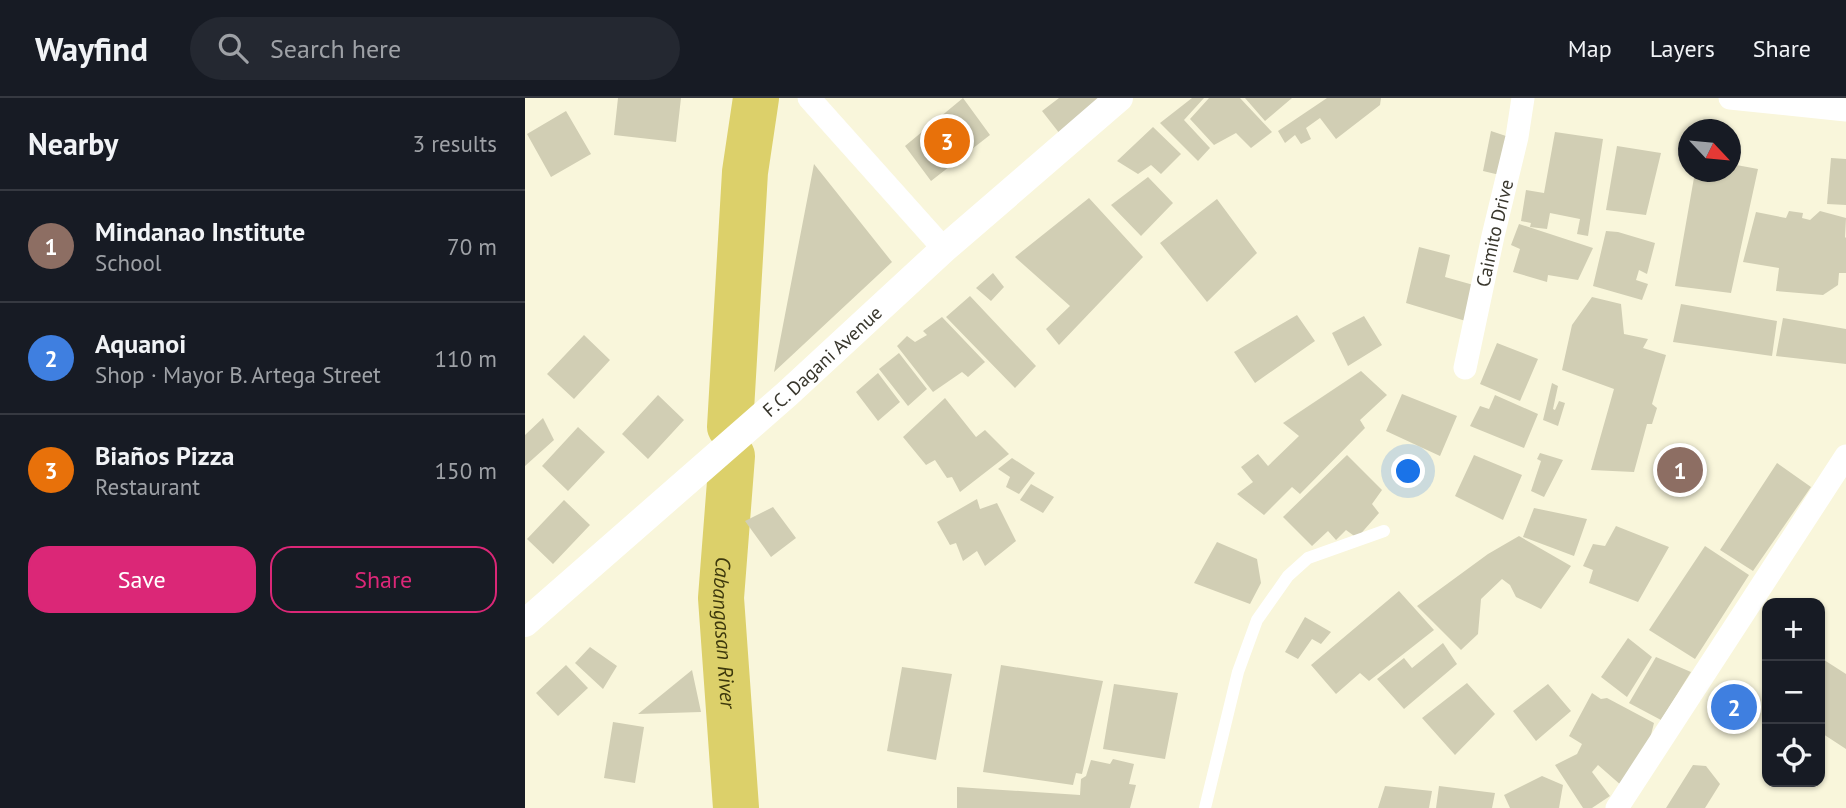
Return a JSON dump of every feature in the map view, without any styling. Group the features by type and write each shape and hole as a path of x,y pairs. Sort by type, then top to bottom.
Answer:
{"street":[{"path":"809,98 944,249"},
{"name":"F.C. Dagani Avenue","path":"525,623 787,394 944,249 1118,98"},
{"name":"Caimito Drive","path":"1465,368 1517,137 1523,98"},
{"path":"1730,98 1846,110"},
{"path":"1616,808 1846,456"}],"lane":[{"path":"1205,808 1238,672 1257,620 1288,576 1308,558 1384,531"}],"building":[{"path":"618,98 681,98 676,142 614,135"},
{"path":"963,98 990,135 931,181 905,146"},
{"path":"1059,98 1100,98 1067,143 1042,111"},
{"path":"1192,98 1204,98 1184,120 1210,148 1198,161 1160,123"},
{"path":"1209,98 1240,98 1272,132 1251,148 1236,133 1214,145 1190,119"},
{"path":"1245,98 1292,98 1265,121"},
{"path":"1327,98 1381,98 1380,105 1336,139 1320,118 1306,128 1311,139 1301,144 1295,135 1285,143 1278,131"},
{"path":"566,111 591,154 551,177 527,134"},
{"path":"1153,127 1181,154 1161,174 1151,165 1138,174 1117,161"},
{"path":"1491,131 1512,138 1504,176 1483,171"},
{"path":"1555,132 1603,139 1588,236 1577,234 1580,219 1550,213 1547,229 1530,227 1531,223 1521,221 1526,190 1544,193"},
{"path":"1617,146 1661,153 1646,215 1606,210"},
{"path":"1831,158 1846,159 1846,205 1827,204"},
{"path":"814,164 892,262 774,372"},
{"path":"1741,166 1758,169 1731,293 1675,286 1693,182 1741,182"},
{"path":"1148,177 1173,203 1141,236 1111,205"},
{"path":"1089,198 1143,257 1059,345 1046,329 1070,306 1015,257"},
{"path":"1217,199 1257,253 1207,302 1160,243"},
{"path":"1789,211 1803,213 1802,218 1810,220 1820,211 1846,218 1846,273 1839,273 1838,285 1823,295 1776,291 1779,268 1743,262 1756,212 1786,218"},
{"path":"1519,224 1593,248 1578,280 1548,275 1547,282 1513,272 1520,249 1511,245"},
{"path":"1606,231 1655,243 1647,274 1639,270 1636,280 1648,284 1642,300 1593,286"},
{"path":"1419,247 1450,255 1445,277 1477,286 1469,322 1406,303"},
{"path":"993,273 1004,287 991,301 976,288"},
{"path":"970,296 1036,366 1015,388 946,317"},
{"path":"1592,297 1621,304 1624,334 1648,339 1643,348 1666,355 1652,404 1657,408 1652,424 1647,424 1634,472 1591,470 1614,389 1562,370 1572,325"},
{"path":"1681,304 1777,321 1772,356 1673,342"},
{"path":"1297,315 1315,341 1255,383 1234,352"},
{"path":"1364,316 1382,345 1348,366 1332,333"},
{"path":"942,317 985,362 968,377 962,372 933,392 897,346 907,336 915,342 927,335 923,331"},
{"path":"1783,318 1846,329 1846,364 1776,356"},
{"path":"584,335 610,360 574,399 547,374"},
{"path":"1497,343 1538,359 1520,401 1480,384"},
{"path":"899,353 927,389 908,406 879,369"},
{"path":"1361,371 1387,395 1360,420 1365,428 1300,494 1292,487 1264,515 1237,494 1253,482 1241,467 1258,454 1268,466 1299,436 1283,423"},
{"path":"878,373 900,402 878,421 856,392"},
{"path":"1552,383 1558,386 1553,409 1555,410 1559,401 1565,403 1558,426 1543,420"},
{"path":"1402,394 1457,416 1440,456 1386,431"},
{"path":"658,395 684,420 648,459 622,434"},
{"path":"1495,395 1538,414 1524,448 1470,426 1480,406 1489,409"},
{"path":"945,398 976,437 985,430 1009,454 960,492 952,477 947,478 935,460 926,465 903,437"},
{"path":"543,418 554,440 525,466 525,435"},
{"path":"578,427 605,452 568,491 542,466"},
{"path":"1540,453 1563,460 1544,497 1531,491 1541,461 1537,459"},
{"path":"1347,455 1382,490 1372,504 1379,513 1357,538 1346,530 1336,540 1328,531 1312,546 1283,517"},
{"path":"1474,455 1522,475 1503,520 1455,496"},
{"path":"1012,458 1035,473 1019,494 1006,487 1010,477 998,469"},
{"path":"1777,463 1811,487 1753,571 1720,550"},
{"path":"1031,484 1054,497 1043,513 1020,500"},
{"path":"977,499 980,509 997,503 1016,541 985,566 977,551 963,561 956,543 950,545 937,522"},
{"path":"564,500 590,525 553,564 527,539"},
{"path":"773,507 796,538 771,557 745,521"},
{"path":"1534,508 1587,519 1574,556 1523,537"},
{"path":"1616,526 1669,547 1638,602 1589,583 1593,570 1583,566 1593,544 1605,546"},
{"path":"1519,536 1571,566 1541,609 1516,597 1510,585 1502,579 1481,599 1478,634 1461,650 1417,606 1488,554"},
{"path":"1217,542 1257,559 1261,583 1250,604 1194,583"},
{"path":"1705,546 1749,575 1695,659 1649,630"},
{"path":"1399,591 1434,630 1369,681 1360,673 1336,694 1311,665"},
{"path":"1305,617 1331,632 1321,644 1312,639 1298,659 1285,652"},
{"path":"1628,638 1652,657 1627,697 1601,677"},
{"path":"1443,643 1457,664 1404,709 1377,679 1404,658 1412,668"},
{"path":"590,647 617,666 603,689 575,663"},
{"path":"1656,657 1691,672 1661,720 1629,703"},
{"path":"1825,661 1846,674 1846,749 1825,735"},
{"path":"566,665 588,688 558,716 536,693"},
{"path":"1001,665 1103,681 1082,774 1076,773 1073,785 983,772"},
{"path":"902,667 952,674 936,760 887,751"},
{"path":"692,670 701,712 638,714"},
{"path":"1467,683 1495,714 1455,755 1422,718"},
{"path":"1114,684 1178,693 1165,759 1103,749"},
{"path":"1548,684 1571,711 1536,741 1513,711"},
{"path":"1592,693 1654,723 1649,743 1622,786 1598,765 1592,772 1610,796 1592,808 1583,808 1555,765 1577,754 1582,744 1569,736"},
{"path":"613,722 644,727 635,783 604,778"},
{"path":"1113,759 1134,764 1129,784 1136,785 1130,808 957,808 957,787 1080,795 1081,779 1086,776 1091,760 1110,764"},
{"path":"1693,765 1706,766 1720,784 1705,808 1666,808"},
{"path":"1542,776 1563,785 1559,808 1510,808 1504,795"},
{"path":"1385,786 1432,791 1429,808 1378,808"},
{"path":"1439,786 1495,793 1492,808 1436,808"}],"waterway":[{"name":"Cabangasan River","path":"730,427 745,172 756,98"},
{"name":"Cabangasan River","path":"732,456 721,598 736,808"}],"place":[{"name":"Biaños Pizza","path":"947,141"},
{"name":"Mindanao Institute","path":"1680,470"},
{"name":"Aquanoi","path":"1734,707"}]}
